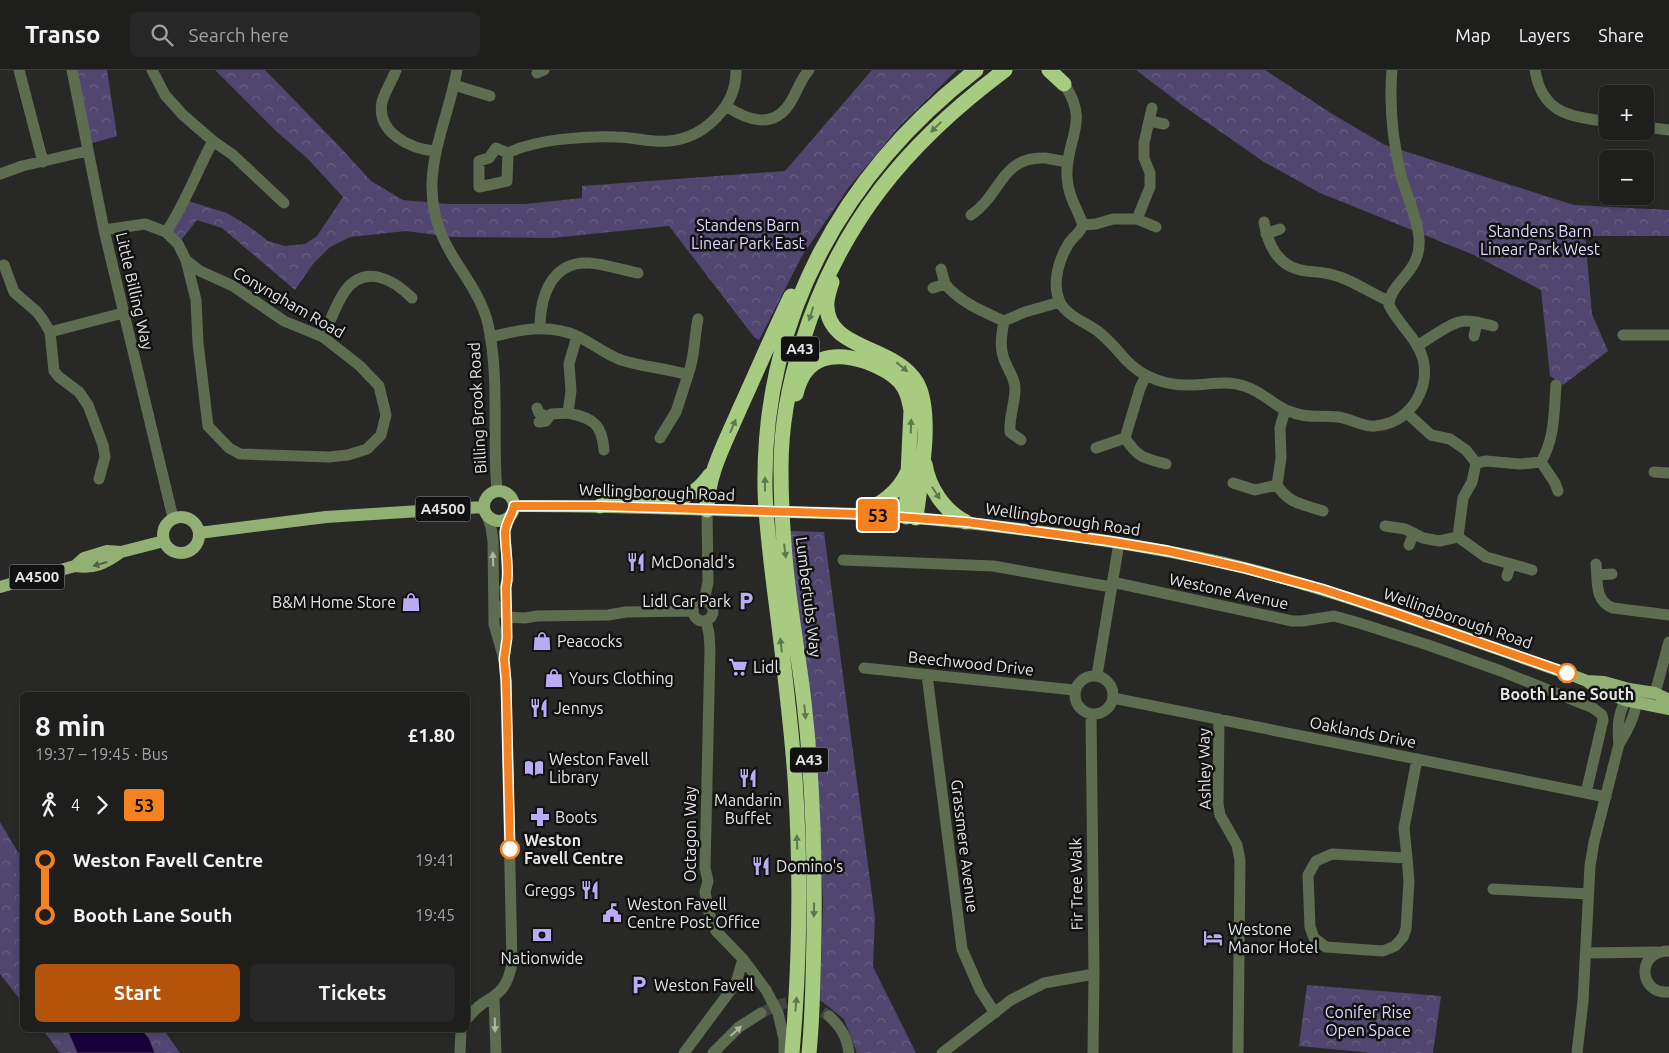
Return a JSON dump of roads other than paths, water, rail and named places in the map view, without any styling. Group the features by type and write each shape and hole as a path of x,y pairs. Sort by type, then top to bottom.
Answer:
{"highway":[{"name":"Lumbertubs Way","path":"809,1053 813,969 813,827 804,704 784,544 781,468 786,415 795,366 814,305 830,269 847,239 887,180 940,123 987,77 1005,70"},
{"path":"921,117 987,77 1015,70"},
{"path":"1049,70 1061,77"},
{"name":"Lumbertubs Way","path":"792,1053 797,993 799,902 795,779 783,656 770,558 765,490 772,398 789,328 814,262 831,231 883,157 921,117 972,72"},
{"path":"707,510 707,495 713,471 787,304 803,273 831,231"},
{"path":"847,239 844,259 833,279 827,299 827,313 833,325 845,338 886,355 904,367 917,383 924,402 923,452 911,518"},
{"path":"781,468 798,388 803,376 810,367 820,360 832,356 844,356 877,366 891,374 901,384 908,396 911,410 908,471 911,518"},
{"path":"923,452 926,471 932,486 951,512 966,522"},
{"path":"600,506 618,500 679,498 687,496 700,488 713,471"},
{"path":"860,514 879,504 892,494 908,471"}],"main road":[{"path":"498,491 510,497 514,506 508,518 497,522 485,511 488,496 498,491"},
{"name":"Wellingborough Road","path":"514,506 600,506 860,514 966,522 1168,551 1244,568 1322,589 1587,681 1604,682 1633,698 1669,710"},
{"name":"A4500","path":"199,533 326,517 485,511"},
{"path":"184,517 190,519 197,527 199,533 196,545 191,550 180,553 170,549 164,541 164,528 173,518 184,517"},
{"name":"A4500","path":"0,587 75,566 86,557 107,551 121,552 164,541"},
{"name":"Wellingborough Road","path":"1633,698 1655,693 1669,700"}],"street":[{"path":"19,70 43,162"},
{"name":"Little Billing Way","path":"72,70 104,230 173,518"},
{"path":"152,70 165,95 183,116 213,142 233,155 284,203"},
{"path":"396,70 382,103 382,116 385,124 396,137 408,144 424,150 435,151"},
{"name":"Billing Brook Road","path":"457,70 435,151 431,181 434,212 444,241 482,307 488,322 495,377 498,491"},
{"path":"508,153 543,142 616,137 663,142 682,139 705,128 726,106 734,85 736,70"},
{"path":"726,106 739,115 753,120 765,121 776,116 790,104 806,74 793,70"},
{"path":"1061,77 1070,92 1075,106 1077,122 1068,162 1068,190 1082,225 1080,232 1070,241 1064,254 1055,285 1060,302 1066,310 1100,333 1128,362 1146,376 1171,384 1189,386 1227,383 1241,385 1262,394 1285,410 1309,417 1338,417 1372,427 1398,420 1407,413 1414,406 1424,382 1422,358 1417,346 1388,305 1393,292 1410,272 1417,259 1419,238 1401,175 1395,143 1391,109 1392,70"},
{"path":"1535,70 1537,83 1545,98 1563,113 1599,120"},
{"path":"454,85 490,96"},
{"path":"1137,219 1150,187 1150,174 1144,158 1144,143 1152,108"},
{"path":"1150,121 1164,124"},
{"path":"1654,128 1669,130"},
{"path":"104,230 145,224 166,232 179,214 200,164 213,142"},
{"path":"0,174 87,151"},
{"path":"971,215 980,210 987,194 1019,162 1045,158 1068,162"},
{"path":"1082,225 1096,224 1113,219 1137,219 1156,227"},
{"path":"1264,222 1272,250 1282,262 1305,271 1320,271 1341,277 1389,301"},
{"path":"1266,234 1280,229"},
{"name":"Conyngham Road","path":"166,232 178,244 186,260 196,300 199,352 208,426 228,448 240,454 348,455 367,449 381,435 386,415 379,386 360,366 323,337 284,321 233,286 200,271 186,260"},
{"path":"540,328 540,314 545,291 550,282 566,268 588,263 638,273"},
{"path":"4,265 14,292 37,312 44,320 50,332 54,371 79,392 88,405 103,446 105,457 99,479"},
{"path":"941,269 945,284 953,294 973,308 1004,322 1025,312 1060,302"},
{"path":"323,337 346,290 357,280 371,276 382,278 395,283 412,298"},
{"path":"934,288 945,284"},
{"path":"50,332 123,313"},
{"path":"660,438 676,412 694,357 693,340 698,319"},
{"path":"1417,346 1450,325 1464,320 1494,326"},
{"path":"1004,322 1001,350 1006,365 1013,376 1015,390 1006,436 1021,440"},
{"path":"1474,336 1477,322"},
{"path":"490,337 540,328 563,331 577,336 611,356 688,375"},
{"path":"1623,335 1669,335"},
{"path":"568,412 571,391 569,364 577,336"},
{"path":"1125,438 1140,388 1146,376"},
{"path":"1542,462 1549,450 1552,439 1556,385"},
{"path":"1555,403 1567,404"},
{"path":"537,408 544,420 551,414 568,412 584,416 593,421 600,428 604,450"},
{"path":"1285,410 1280,428 1282,458 1277,485 1284,495 1293,501 1323,511"},
{"path":"1407,413 1432,435 1450,439 1466,450 1476,463 1472,482 1463,498 1458,537"},
{"path":"1096,448 1125,438"},
{"path":"1125,438 1135,453 1141,457 1166,464"},
{"path":"1476,463 1520,464 1542,462"},
{"path":"1542,462 1558,491"},
{"path":"1654,472 1669,473"},
{"path":"1233,483 1255,490 1277,485"},
{"path":"704,601 708,582 707,510"},
{"path":"485,511 492,531 494,624 504,659"},
{"path":"470,1011 494,998 504,988 512,964 504,659 507,617 505,594 508,579 505,530 508,518"},
{"path":"1385,526 1439,541 1458,537 1486,557 1532,570"},
{"path":"1409,546 1414,533"},
{"path":"1097,675 1119,543"},
{"name":"Westone Avenue","path":"843,560 993,566 1112,584 1292,621 1334,616 1428,645 1501,671 1593,708 1602,715 1603,720 1586,793"},
{"path":"1507,576 1511,564"},
{"path":"1612,574 1597,569 1598,594 1607,606 1669,615"},
{"path":"494,603 507,617 525,618 537,616 608,615 626,612 677,612 693,610 698,603 704,601 710,604 714,612 711,618 706,621 698,620 693,610"},
{"name":"Octagon Way","path":"706,621 710,649 705,859 708,881 705,892 709,913 716,931 761,982 778,1013 784,1039 784,1053"},
{"path":"1655,693 1669,642"},
{"name":"Beechwood Drive","path":"864,668 1074,690"},
{"name":"Grassmere Avenue","path":"927,675 962,949 980,990 995,1013"},
{"path":"1097,675 1108,682 1112,688 1113,698 1106,710 1091,714 1079,708 1075,702 1074,690 1081,680 1087,676 1097,675"},
{"name":"Oaklands Drive","path":"1113,698 1606,797"},
{"path":"1577,1053 1592,855 1619,744 1628,730 1633,698"},
{"name":"Fir Tree Walk","path":"1091,714 1093,1053"},
{"name":"Ashley Way","path":"1219,720 1218,804 1220,815 1237,845 1240,860 1238,1053"},
{"path":"1407,858 1332,854 1316,861 1308,876 1310,927 1314,938 1326,947 1383,951 1395,946 1403,938 1406,929 1409,881 1407,858 1404,828 1417,759"},
{"path":"1493,889 1588,894"},
{"path":"1586,953 1669,951"},
{"path":"1656,952 1646,964 1645,976 1653,988 1669,992"},
{"path":"684,1053 736,983 742,959"},
{"path":"942,1053 1011,1000 1044,983 1094,974"},
{"path":"736,983 751,980 761,982"},
{"path":"494,998 496,1053"},
{"path":"713,1053 740,1027 761,1013"},
{"path":"829,1016 840,1026 846,1038 849,1053"},
{"path":"460,1053 461,1032"}],"waterway":[{"path":"0,838 20,877"}],"tunnel":[{"path":"761,1013 780,1004 796,1002 811,1005 829,1016"}],"place":[{"name":"McDonald's","path":"636,562"},
{"name":"Lidl Car Park","path":"746,601"},
{"name":"B&M Home Store","path":"411,602"},
{"name":"Peacocks","path":"542,641"},
{"name":"Lidl","path":"738,667"},
{"name":"Booth Lane South","path":"1567,673"},
{"name":"Yours Clothing","path":"554,678"},
{"name":"Jennys","path":"539,708"},
{"name":"Weston Favell Library","path":"534,768"},
{"name":"Mandarin Buffet","path":"748,778"},
{"name":"Boots","path":"540,817"},
{"name":"Weston Favell Centre","path":"510,849"},
{"name":"Domino's","path":"761,866"},
{"name":"Greggs","path":"590,890"},
{"name":"Weston Favell Centre Post Office","path":"612,913"},
{"name":"Nationwide","path":"542,935"},
{"name":"Westone Manor Hotel","path":"1213,938"},
{"name":"Weston Favell","path":"639,985"}],"park label":[{"name":"Standens Barn Linear Park East","path":"748,234"},
{"name":"Standens Barn Linear Park West","path":"1540,240"},
{"name":"Conifer Rise Open Space","path":"1368,1021"}]}
